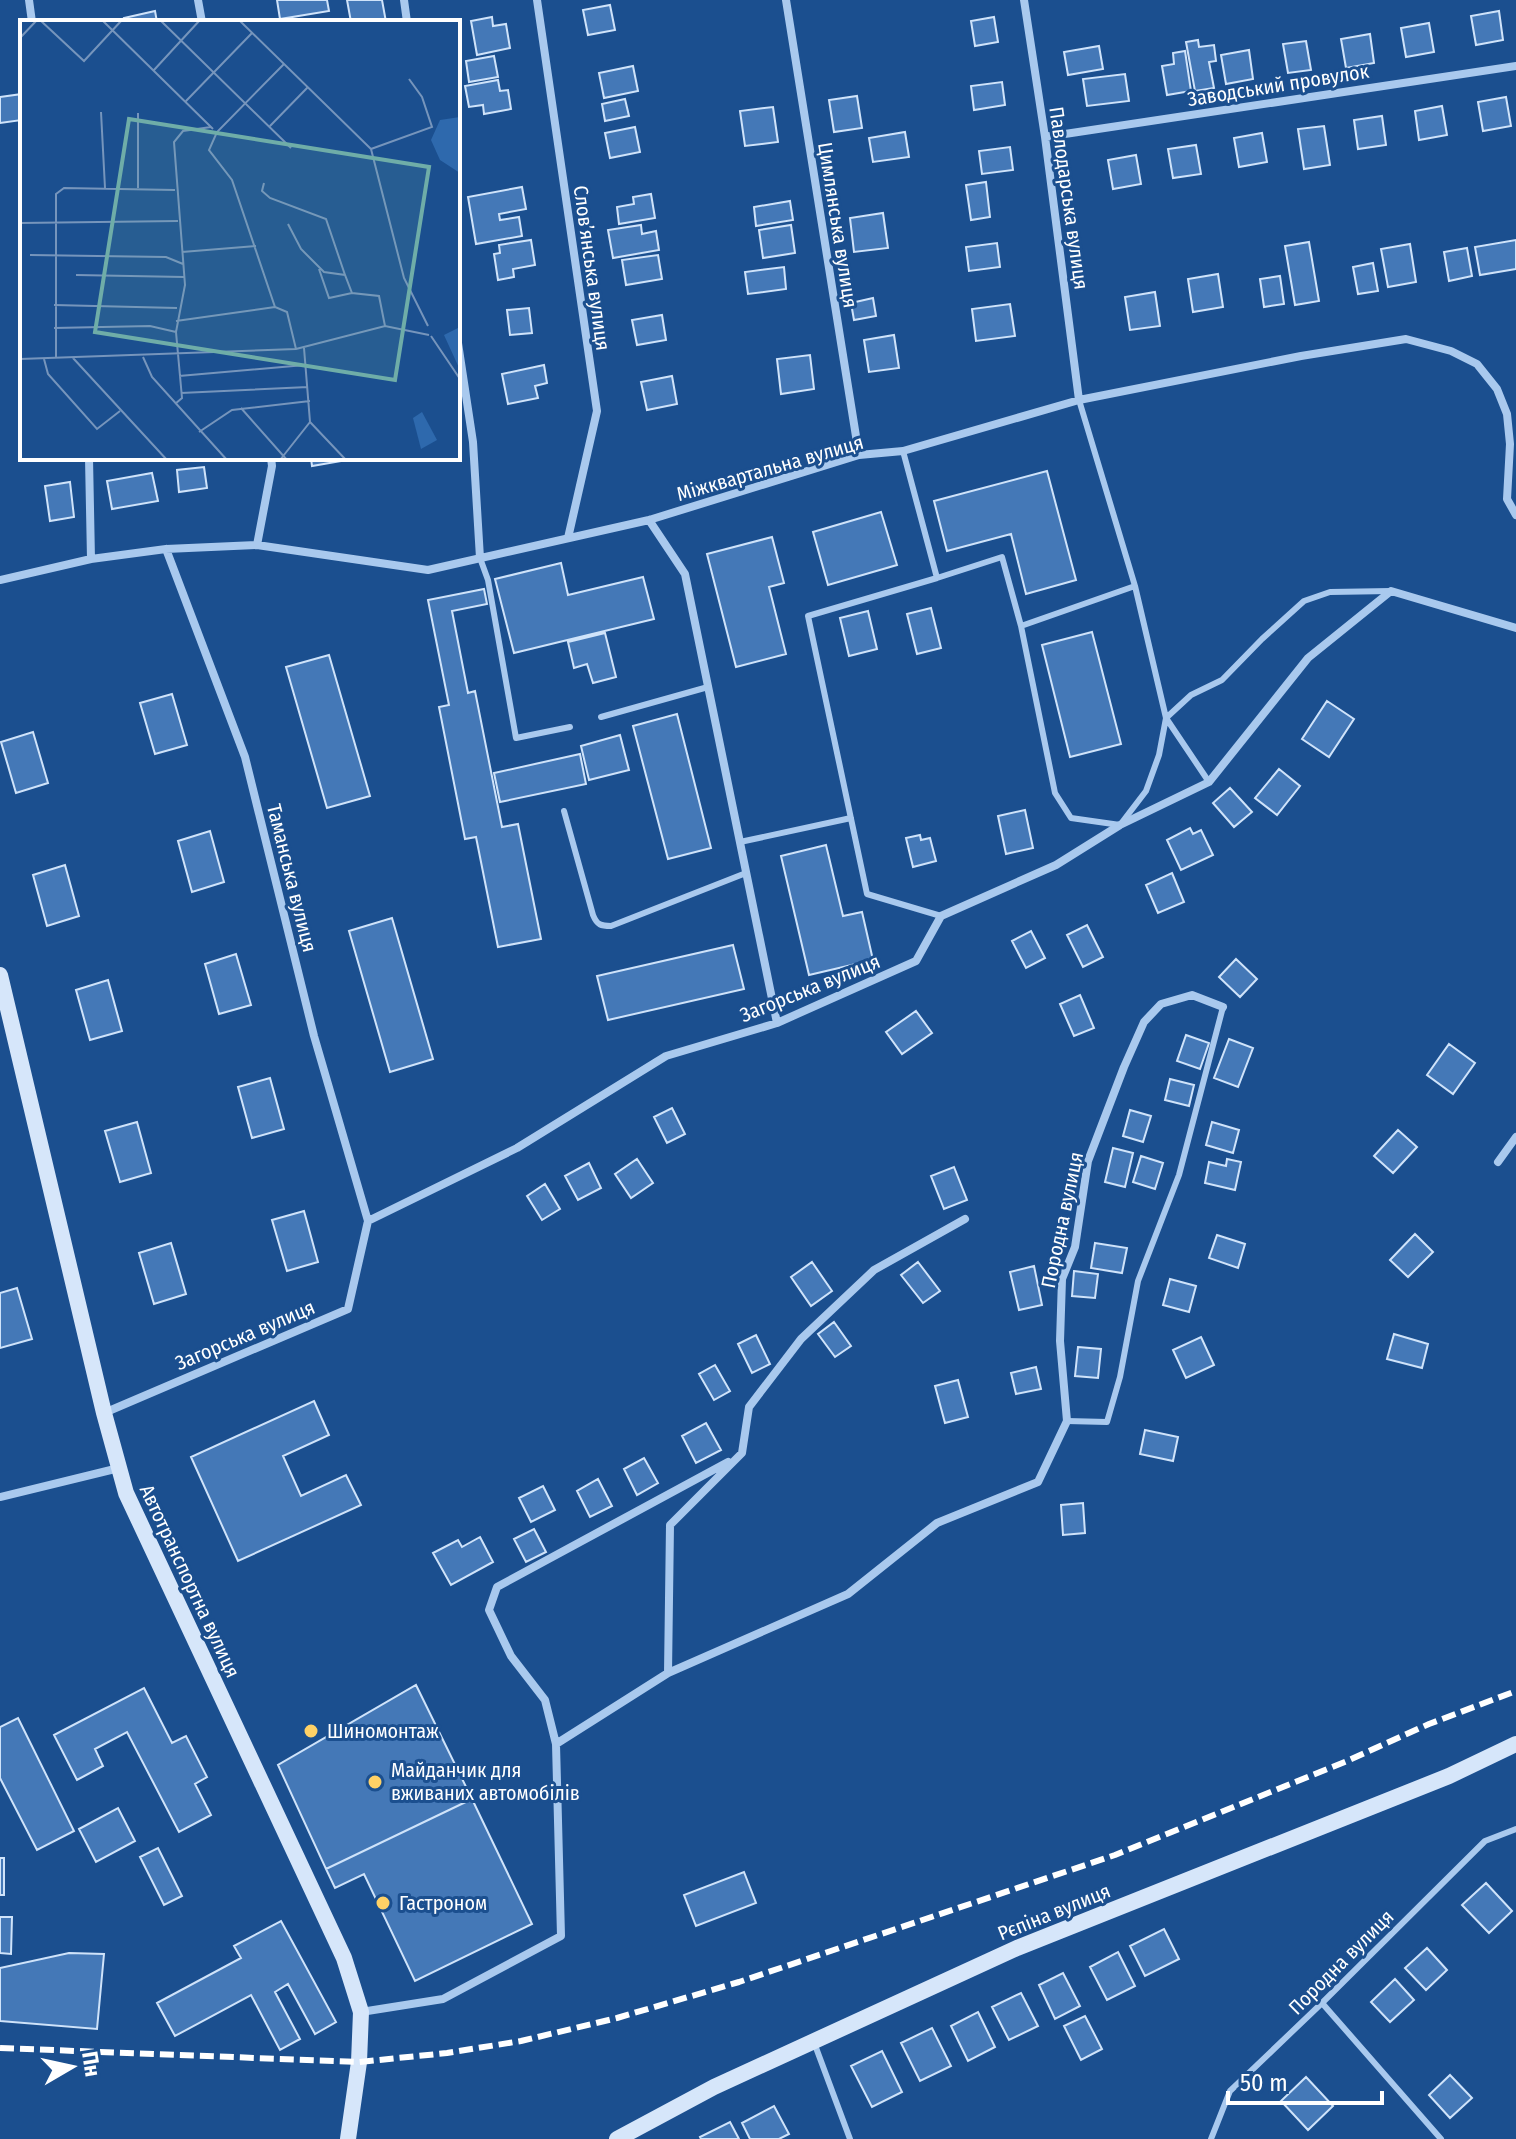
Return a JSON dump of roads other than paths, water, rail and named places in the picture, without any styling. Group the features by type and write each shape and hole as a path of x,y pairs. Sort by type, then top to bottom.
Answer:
{"main road":[{"name":"Автотранспортна вулиця","path":"0,975 104,1413 126,1493 344,1958 361,2012 359,2062 348,2139"},
{"name":"Рєпіна вулиця","path":"617,2139 714,2087 1017,1948 1449,1776 1516,1744"}],"street":[{"path":"29,0 32,20"},
{"path":"198,0 202,20"},
{"path":"404,0 407,20"},
{"name":"Слов’янська вулиця","path":"537,0 597,411 568,538"},
{"name":"Цимлянська вулиця","path":"786,0 859,455"},
{"name":"Павлодарська вулиця","path":"1024,0 1079,400"},
{"name":"Заводський провулок","path":"1045,137 1516,66"},
{"name":"Міжквартальна вулиця","path":"0,580 91,559 166,549 257,545 428,570 649,520 859,455 903,451 1079,400 1301,356 1406,339 1451,351 1477,364 1497,389 1507,414 1510,444 1507,499 1516,515"},
{"path":"460,356 473,442 480,558"},
{"path":"89,460 91,559"},
{"path":"257,545 271,460"},
{"path":"649,520 685,574 777,1023"},
{"name":"Таманська вулиця","path":"166,549 245,757 314,1036 368,1221"},
{"path":"941,916 1056,865 1120,825 1209,782 1308,658 1391,591 1516,628"},
{"name":"Загорська вулиця","path":"104,1413 348,1309 368,1221 517,1148 666,1056 777,1023 916,961 941,916"},
{"name":"Породна вулиця","path":"1067,1421 1060,1341 1062,1279 1075,1247 1088,1161 1144,1022 1161,1004 1192,995 1223,1007"},
{"path":"1498,1162 1516,1137"},
{"path":"668,1673 670,1525 742,1453 749,1407 801,1339 874,1270 965,1219"},
{"path":"556,1744 668,1673 848,1594 937,1523 1038,1482 1067,1421"},
{"path":"361,2012 443,1999 561,1936 556,1744 545,1700 511,1656 489,1610 497,1587 742,1453"},
{"path":"0,1497 119,1468"}],"lane":[{"path":"1079,400 1135,586 1166,718 1209,782"},
{"path":"903,451 937,578"},
{"path":"941,916 867,894 808,616 1002,557 1021,626 1055,793 1071,818 1120,825 1146,791 1159,755 1166,718 1191,695 1222,680 1304,601 1330,592 1391,591"},
{"path":"480,558 488,580 516,738 570,727"},
{"path":"1021,626 1135,586"},
{"path":"601,717 708,687"},
{"path":"564,811 593,915 602,926 611,926 746,873"},
{"path":"740,842 851,818"},
{"path":"1067,1421 1107,1422 1120,1377 1138,1281 1179,1175 1223,1007"},
{"name":"Породна вулиця","path":"1211,2139 1230,2091 1485,1841 1516,1829"},
{"path":"1322,2003 1441,2139"},
{"path":"814,2041 850,2139"}],"railway":[{"path":"0,2048 359,2062 521,2041 617,2018 739,1982 1115,1855 1516,1691"}],"place":[{"name":"Шиномонтаж","path":"311,1731"},
{"name":"Майданчик для вживаних автомобілів","path":"375,1782"},
{"name":"Гастроном","path":"383,1903"}]}
